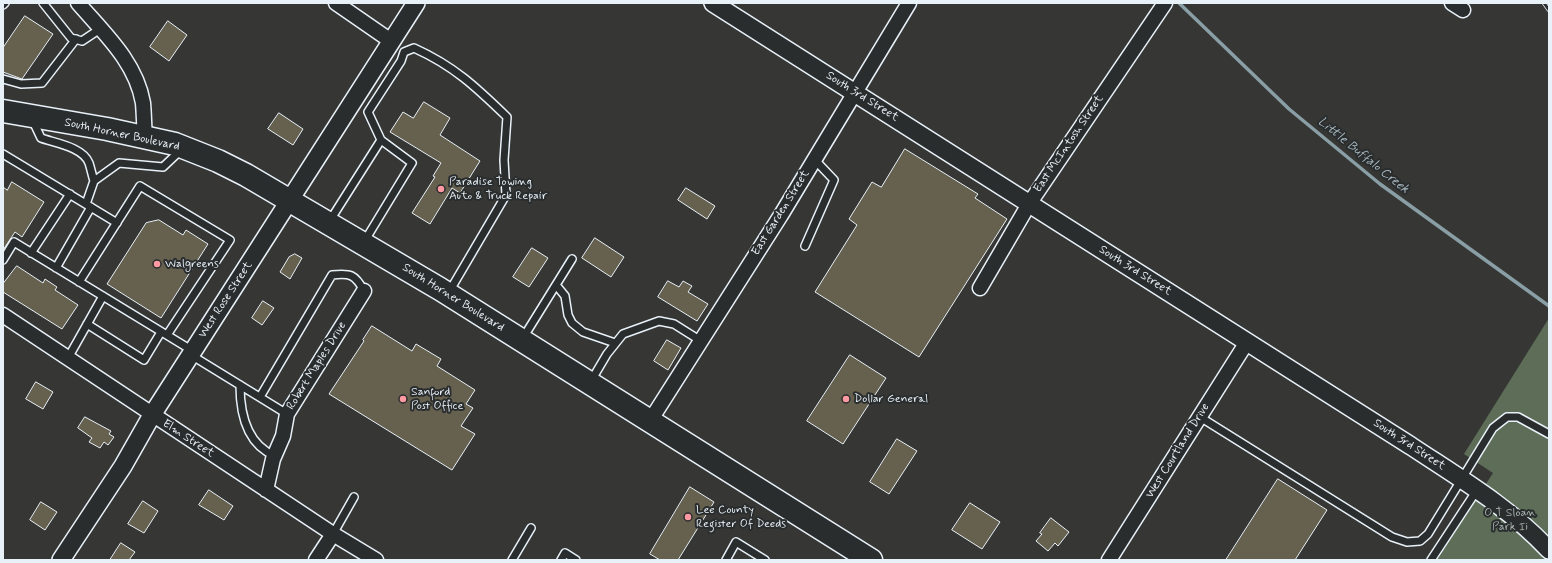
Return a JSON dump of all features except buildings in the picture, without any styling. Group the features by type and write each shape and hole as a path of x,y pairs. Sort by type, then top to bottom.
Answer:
{"main road":[{"name":"South Horner Boulevard","path":"3,111 145,137 184,148 218,161 290,200 448,293 871,560"}],"street":[{"path":"78,3 124,57 135,78 143,103 145,137"},
{"path":"336,3 391,41"},
{"name":"West Rose Street","path":"61,560 123,466 152,415 416,3"},
{"name":"South 3rd Street","path":"713,3 1462,479 1512,515 1549,550"},
{"name":"East Garden Street","path":"650,421 815,160 909,3"},
{"name":"East McIntosh Street","path":"980,288 1029,204 1165,3"},
{"name":"Robert Maples Drive","path":"266,490 275,456 283,436 287,414 364,290"},
{"name":"Elm Street","path":"3,315 266,490 376,560"},
{"name":"West Courtland Drive","path":"1109,560 1247,342"},
{"path":"316,560 333,534"}],"lane":[{"path":"43,3 71,38 82,41 100,29"},
{"path":"3,79 21,84 42,83 76,39"},
{"path":"391,41 404,52"},
{"path":"363,243 412,163 381,140 368,112 401,61 404,52 414,48 439,59 472,83 506,117 504,160 506,195 448,293"},
{"path":"30,116 41,138 78,151 84,155 89,163 94,181 89,206 56,268"},
{"path":"329,223 381,140"},
{"path":"94,181 119,163 163,167 184,148"},
{"path":"3,154 117,223"},
{"path":"805,246 834,180 815,160"},
{"path":"79,282 140,186 230,240 144,360 87,324"},
{"path":"31,253 70,194"},
{"path":"3,260 14,242 164,333 240,385 287,414"},
{"path":"522,340 572,259"},
{"path":"260,397 332,275 348,273 358,280 364,290"},
{"path":"556,285 564,296 568,315 572,323 583,332 615,343"},
{"path":"68,358 103,296"},
{"path":"590,383 615,343 623,334 659,321 674,324 701,341"},
{"path":"240,385 240,401 245,426 260,446 275,456"},
{"path":"1200,417 1392,537 1407,542 1420,542 1428,534 1493,428 1507,417 1518,417 1549,434"},
{"path":"1431,560 1477,490"},
{"path":"333,534 354,497"},
{"path":"512,560 531,528"},
{"path":"726,560 736,542 765,560"},
{"path":"561,560 565,553 576,560"}],"green space":[{"name":"O T Sloan Park Ii","path":"1549,318 1549,560 1437,560 1493,473 1464,454"}],"waterway":[{"name":"Little Buffalo Creek","path":"1179,3 1289,109 1380,184 1549,306"}],"railway":[{"path":"1544,3 1549,10"}],"place":[{"name":"Paradise Towing Auto & Truck Repair","path":"441,189"},
{"name":"Walgreens","path":"157,264"},
{"name":"Sanford Post Office","path":"403,399"},
{"name":"Dollar General","path":"846,399"},
{"name":"Lee County Register Of Deeds","path":"688,517"}]}
